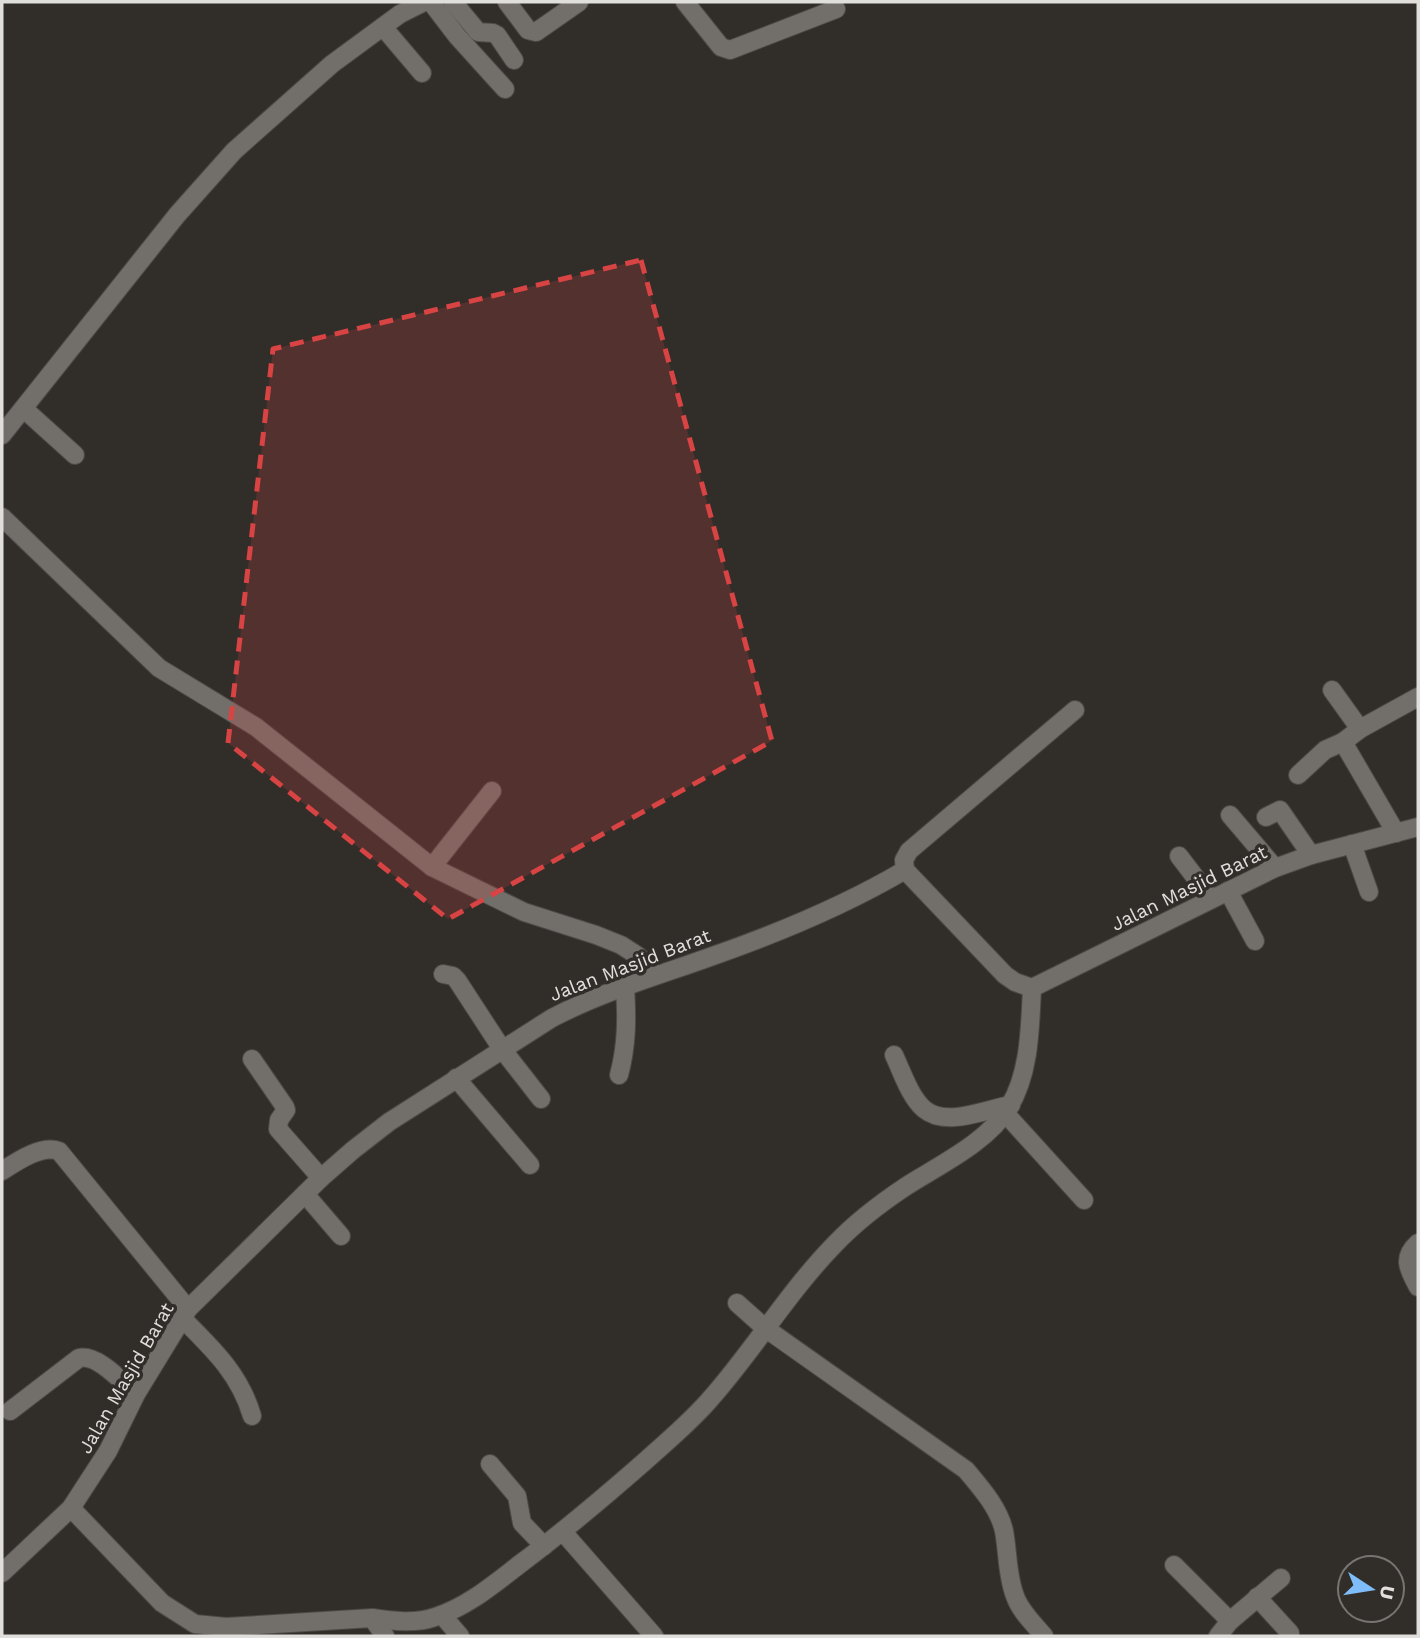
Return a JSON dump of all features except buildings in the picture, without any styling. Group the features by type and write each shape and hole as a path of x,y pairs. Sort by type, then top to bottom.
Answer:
{"street":[{"path":"2,435 125,279 234,151 332,64 383,27 424,2"},
{"path":"432,2 457,36 505,89"},
{"path":"453,2 478,32 496,35 514,60"},
{"path":"507,2 528,30 536,32 579,2"},
{"path":"685,2 721,47 730,50 836,9"},
{"path":"383,27 422,73"},
{"path":"24,409 75,454"},
{"path":"2,517 159,668 256,727 432,867 524,912 621,945 638,956 656,974"},
{"path":"1332,690 1360,729"},
{"path":"1298,775 1325,750 1418,697"},
{"path":"71,1508 162,1603 195,1624 210,1627 274,1630 372,1618 420,1620 442,1615 466,1603 563,1532 653,1454 710,1399 835,1243 905,1187 961,1152 1008,1109 1021,1077 1027,1047 1032,988 1005,975 905,870 904,860 909,851 1075,710"},
{"path":"1343,742 1396,833"},
{"path":"432,867 492,791"},
{"path":"1266,817 1280,810 1311,855"},
{"path":"1230,815 1275,868"},
{"name":"Jalan Masjid Barat","path":"1032,988 1275,868 1311,855 1418,828"},
{"path":"1352,844 1369,892"},
{"path":"1179,856 1219,894 1255,941"},
{"name":"Jalan Masjid Barat","path":"2,1573 71,1508 82,1493 136,1394 185,1314 321,1178 389,1122 502,1049 579,1004 656,974 751,942 843,902 905,870"},
{"path":"443,974 457,979 502,1049 541,1099"},
{"path":"619,1075 627,1030 625,987"},
{"path":"894,1055 923,1109 932,1114 953,1118 1008,1109"},
{"path":"252,1059 285,1107 278,1129 321,1178"},
{"path":"456,1078 530,1165"},
{"path":"1008,1109 1084,1199"},
{"path":"5,1163 52,1148 59,1152 229,1367 247,1398 252,1416"},
{"path":"305,1194 341,1236"},
{"path":"1418,1244 1407,1258 1407,1267 1418,1287"},
{"path":"737,1303 765,1328 967,1470 999,1516 1013,1593 1044,1636"},
{"path":"10,1411 79,1358 85,1357 97,1361 136,1394"},
{"path":"490,1464 517,1496 522,1523 544,1546"},
{"path":"563,1532 653,1636"},
{"path":"1174,1565 1230,1621"},
{"path":"1218,1636 1230,1621 1281,1578"},
{"path":"1257,1597 1290,1633"},
{"path":"442,1615 460,1636"},
{"path":"372,1618 384,1636"}],"highlighted area":[{"path":"641,260 772,741 448,919 228,743 273,349"}]}
